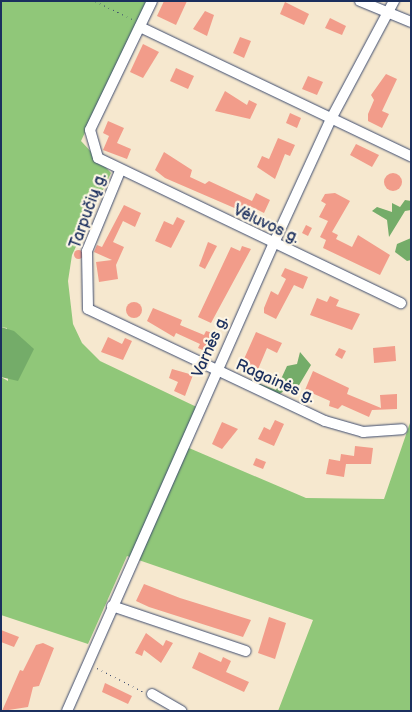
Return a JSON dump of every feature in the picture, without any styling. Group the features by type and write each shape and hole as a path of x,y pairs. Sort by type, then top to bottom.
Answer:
{"street":[{"name":"Tarpučių g.","path":"88,309 88,251 120,172 98,158 90,130 152,1"},
{"path":"360,1 411,22"},
{"name":"Varnės g.","path":"67,711 272,245 332,117 394,1"},
{"path":"140,27 411,156"},
{"name":"Vėluvos g.","path":"120,172 272,245 401,303"},
{"name":"Ragainės g.","path":"88,309 216,371 349,429 402,429"},
{"path":"112,606 246,651"},
{"path":"152,694 182,711"}],"path":[{"path":"95,1 140,27"},
{"path":"88,662 129,687 152,694"}],"green space":[{"path":"1,1 147,1 81,141 111,173 72,255 68,281 73,324 82,343 100,361 203,410 189,448 306,498 384,499 411,420 411,711 278,711 313,620 127,556 88,644 1,615 1,377 8,381 7,328 1,327"},
{"path":"405,200 411,201 411,210 405,211 389,237 387,220 372,211 377,207 392,212 392,203 400,207"},
{"path":"411,238 411,260 407,261 395,252 397,244"},
{"path":"1,327 14,331 34,349 18,381 1,377"},
{"path":"300,352 311,365 295,392 288,388 277,396 242,377 276,390 287,366 297,364"}],"building":[{"path":"164,1 187,1 176,25 157,16"},
{"path":"285,2 309,14 304,25 280,14"},
{"path":"205,11 214,15 207,36 193,29"},
{"path":"330,18 346,26 342,35 325,28"},
{"path":"240,37 251,41 244,58 233,53"},
{"path":"143,44 159,52 143,78 130,72"},
{"path":"176,68 194,76 188,89 170,81"},
{"path":"386,74 397,79 382,111 389,114 382,128 368,121 368,114 374,100 371,95"},
{"path":"308,76 323,82 317,95 302,89"},
{"path":"225,91 247,105 249,100 257,104 250,119 215,111"},
{"path":"290,113 301,118 297,128 286,123"},
{"path":"108,121 124,128 117,143 131,149 127,159 103,150 109,136 103,133"},
{"path":"278,138 295,145 290,156 285,154 275,179 257,167 262,156 269,159"},
{"path":"356,144 379,155 372,167 350,155"},
{"path":"164,152 192,170 190,177 205,184 209,181 252,201 256,193 270,200 264,213 250,206 246,213 165,178 155,170"},
{"path":"393,173 399,176 402,182 399,188 393,191 387,188 384,182 387,176"},
{"path":"335,193 350,201 332,232 338,235 336,239 352,247 358,235 390,255 380,275 323,248 326,240 320,237 328,221 319,217 326,204 321,201 325,194"},
{"path":"124,205 141,213 135,227 123,221 113,242 124,247 116,265 118,279 99,282 96,262 112,260 94,252 97,245 102,247"},
{"path":"177,217 185,221 171,248 155,241 164,221 173,225"},
{"path":"306,225 312,228 308,236 302,233"},
{"path":"208,242 217,246 205,269 199,266"},
{"path":"242,246 251,249 211,323 198,317 231,247 240,251"},
{"path":"78,249 83,254 78,259 73,254"},
{"path":"285,268 308,277 303,289 294,285 276,319 264,313 264,308 271,291 278,295 286,279 281,276"},
{"path":"330,296 339,300 336,306 360,314 352,330 310,315 317,298 327,302"},
{"path":"134,302 142,310 134,318 126,310"},
{"path":"153,308 182,320 180,325 204,335 206,331 213,333 205,351 198,348 200,344 176,333 174,337 147,321"},
{"path":"256,332 282,343 277,353 267,348 256,374 245,370 248,362 244,359"},
{"path":"108,337 122,344 125,338 132,341 123,360 101,352"},
{"path":"395,346 396,361 374,363 373,348"},
{"path":"339,348 346,351 342,359 335,355"},
{"path":"172,369 193,375 185,396 174,391 178,382 169,378"},
{"path":"313,371 349,388 347,394 381,408 380,395 397,394 397,409 372,410 369,417 342,405 338,409 329,406 330,401 305,390"},
{"path":"275,420 284,424 274,446 258,439 264,427 270,430"},
{"path":"222,422 238,429 222,449 212,444"},
{"path":"355,446 373,448 371,464 346,464 344,477 326,474 329,459 340,461 341,454 354,456"},
{"path":"256,458 266,462 263,469 253,465"},
{"path":"144,584 180,598 251,620 243,637 149,607 136,601"},
{"path":"269,617 286,623 275,659 258,653"},
{"path":"1,630 19,637 14,647 1,642"},
{"path":"146,633 163,646 166,640 173,643 161,663 144,650 142,656 135,653"},
{"path":"43,643 54,648 39,686 33,687 28,707 2,711 20,670 23,671 36,645"},
{"path":"199,652 221,662 223,657 231,661 226,672 249,682 244,692 192,668"},
{"path":"105,683 132,696 128,704 102,692"}]}
